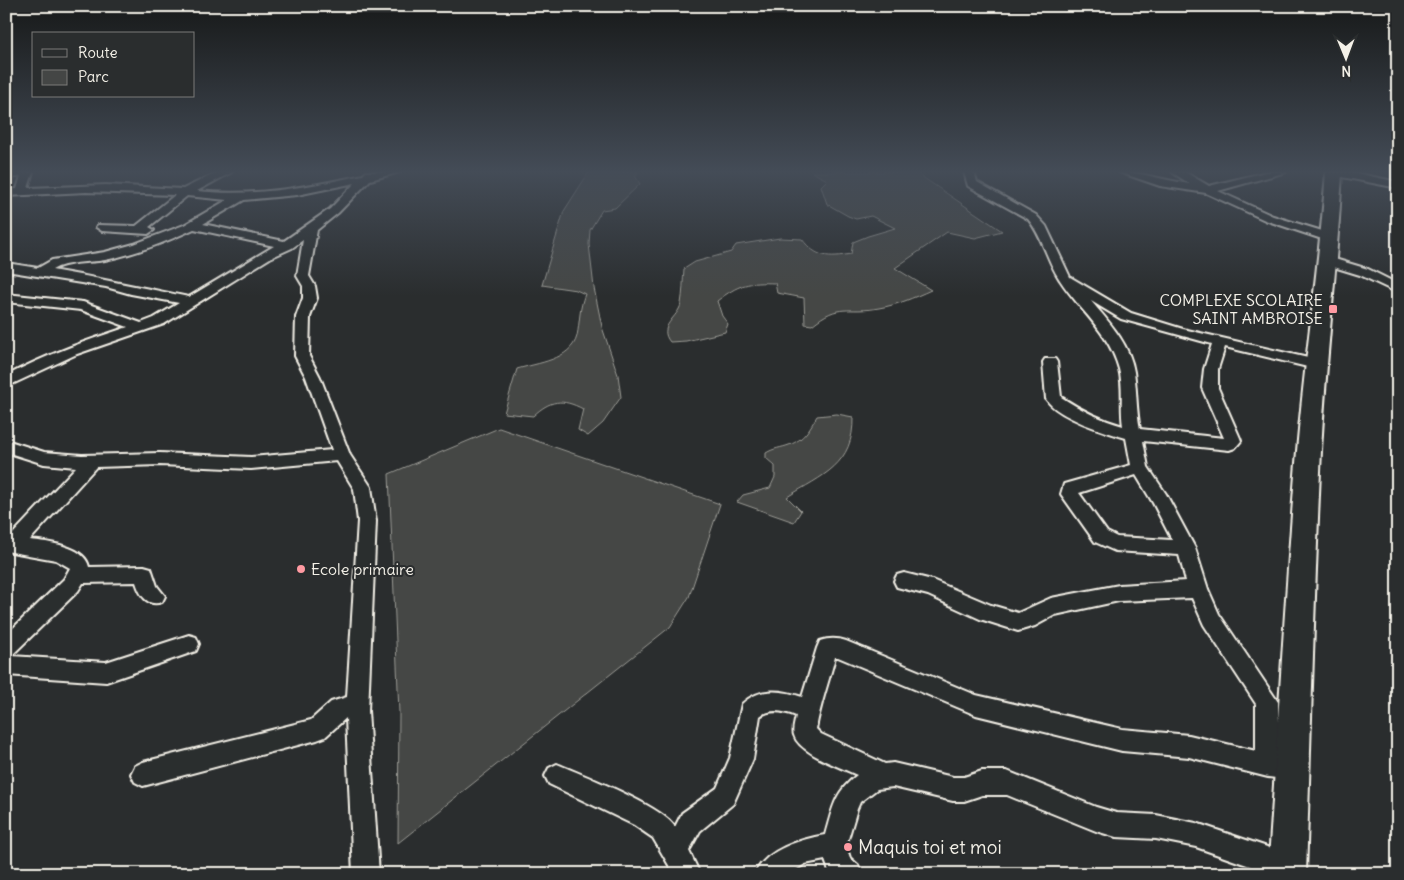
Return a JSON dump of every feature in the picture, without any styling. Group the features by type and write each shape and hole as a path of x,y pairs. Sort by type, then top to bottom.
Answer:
{"street":[{"path":"138,230 159,213"},
{"path":"39,273 56,263 119,253 193,225 213,213"},
{"path":"6,382 30,369 159,321 266,255 288,245 311,230 331,213"},
{"path":"1025,213 1032,217 1040,226 1065,279 1105,326 1124,360 1127,371 1129,414 1140,468 1186,548 1198,589 1211,620 1268,702 1280,766 1287,874"},
{"path":"1258,213 1287,226 1364,272 1398,289"},
{"path":"1280,766 1330,213"},
{"path":"193,225 288,245"},
{"path":"102,227 175,232"},
{"path":"311,230 303,276 309,286 310,298 303,317 302,356 313,377 342,455 353,476 362,487 367,521 357,706 366,874"},
{"path":"6,267 116,284 131,290 192,301"},
{"path":"1065,279 1126,316 1220,342 1316,364"},
{"path":"6,298 83,306 140,327"},
{"path":"1050,362 1054,399 1075,414 1086,419 1133,434 1231,443 1232,438 1210,388 1211,369 1220,342"},
{"path":"6,446 17,451 66,462 90,463 160,459 249,463 342,455"},
{"path":"10,545 90,463"},
{"path":"1140,468 1070,489 1070,494 1101,537 1107,541 1115,544 1186,548"},
{"path":"7,662 72,585 78,575 80,565 77,560 57,552 10,545"},
{"path":"78,575 144,574 148,590 155,596"},
{"path":"904,581 932,588 987,613 1018,622 1028,620 1050,607 1119,592 1198,589"},
{"path":"7,662 106,672 189,644"},
{"path":"882,775 807,738 804,732 803,727 828,648 832,647 877,663 964,701 1087,732 1138,742 1189,746 1280,766"},
{"path":"676,852 691,822 726,796 741,759 750,711 756,706 774,701 784,701 808,710"},
{"path":"143,774 317,729 339,709 357,706"},
{"path":"849,874 839,866 834,846 846,804 852,794 872,778 882,775 893,775 953,789 964,789 982,783 1007,783 1096,819 1116,825 1156,827 1196,835 1258,856 1280,874"},
{"path":"557,776 643,816 662,829 687,874"},
{"path":"768,874 788,858 802,852 834,846"}],"green space":[{"path":"563,213 600,213 590,230 589,244 594,288 602,327 618,375 621,397 603,423 588,436 578,430 583,409 569,403 556,402 533,416 504,413 517,369 561,355 574,344 577,336 585,294 576,290 542,285"},
{"path":"843,213 976,213 1002,231 975,238 947,232 895,268 931,290 899,303 868,310 837,311 830,313 812,325 805,324 804,298 777,293 775,283 744,285 717,301 722,316 728,324 725,332 686,341 670,342 666,331 681,304 684,269 695,262 731,252 736,245 780,238 802,239 812,250 824,255 851,254 853,242 895,228 871,216 856,219"},
{"path":"837,414 853,417 852,433 848,447 834,467 787,497 801,511 794,522 737,502 743,495 770,488 775,477 775,466 766,458 766,453 799,440 817,416"},
{"path":"499,428 720,504 689,597 670,627 398,843 399,713 389,474"}],"place":[{"name":"COMPLEXE SCOLAIRE SAINT AMBROISE","path":"1333,309"},
{"name":"Ecole primaire","path":"301,569"},
{"name":"Maquis toi et moi","path":"848,847"}]}
